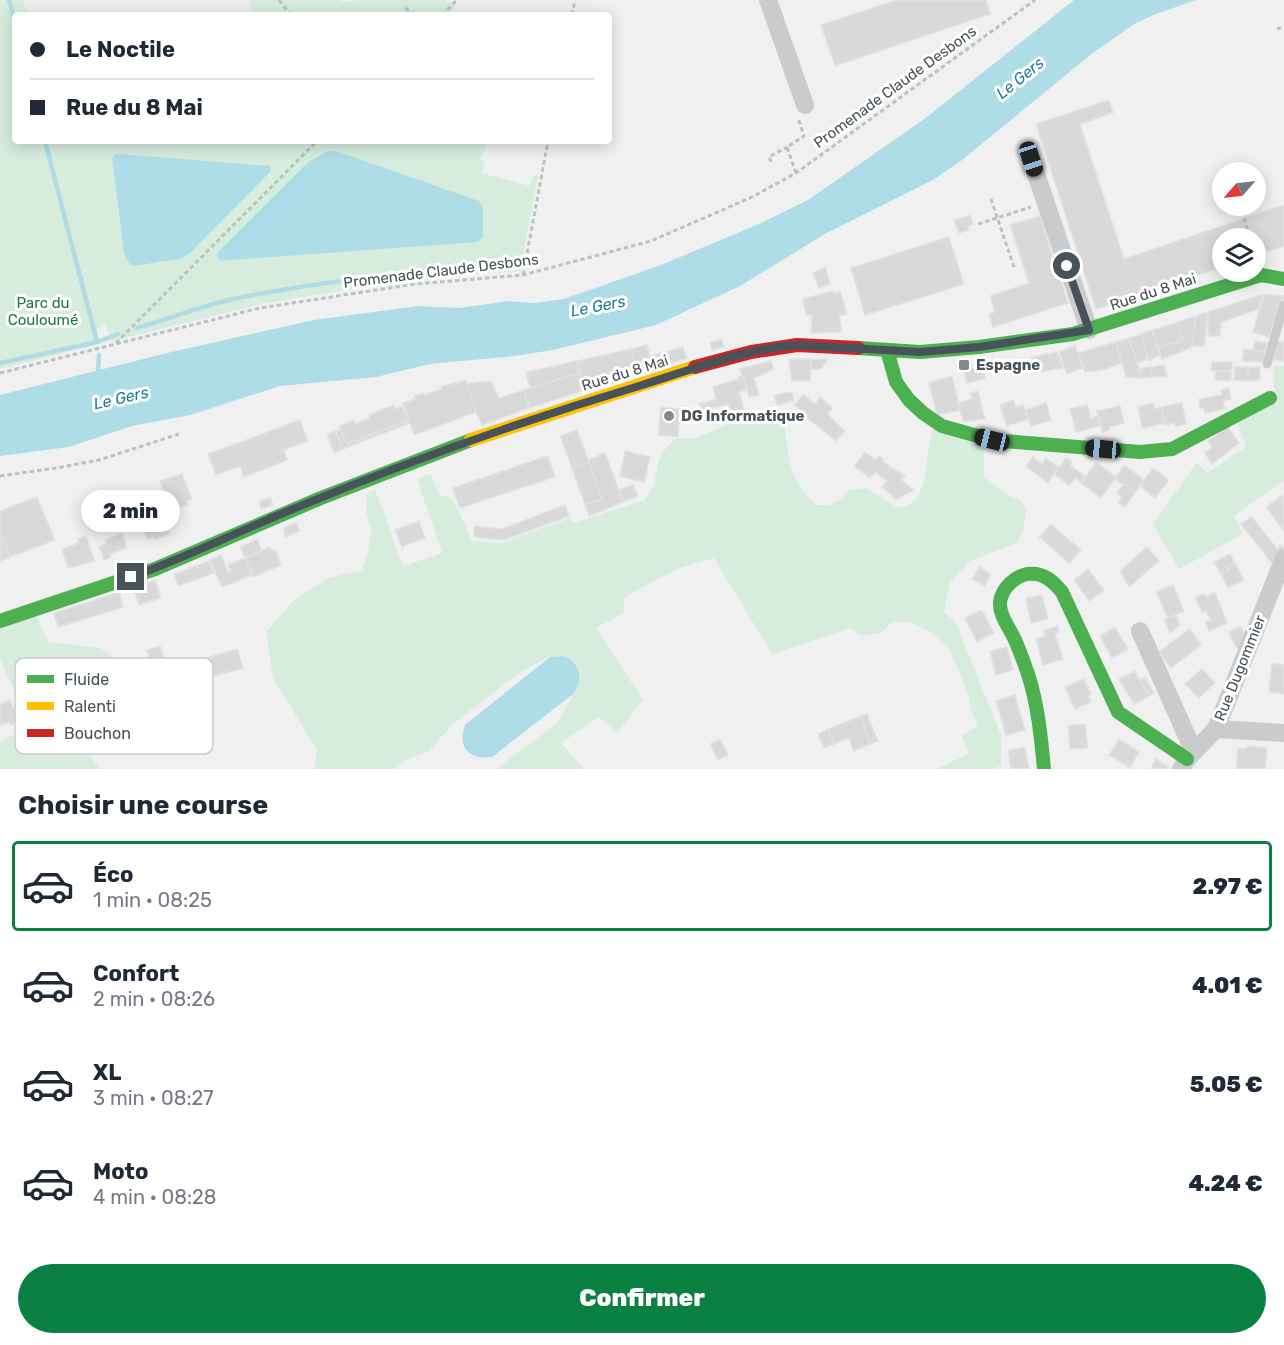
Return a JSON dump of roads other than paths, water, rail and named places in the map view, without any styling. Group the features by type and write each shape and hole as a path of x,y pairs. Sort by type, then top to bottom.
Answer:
{"street":[{"path":"768,0 805,105"},
{"path":"1031,159 1089,330"},
{"name":"Rue du 8 Mai","path":"0,621 155,569 282,514 390,471 578,404 739,356 797,345 920,352 979,347 1089,330 1261,275 1284,279"},
{"path":"887,350 896,382 909,400 923,413 942,426 992,440 1140,452 1172,449 1269,398"},
{"name":"Rue Dugommier","path":"1187,760 1216,729 1284,558"},
{"path":"1044,769 1036,704 1017,643 1001,612 1000,600 1011,581 1029,574 1051,579 1062,592 1118,712 1187,760"},
{"path":"1140,631 1187,760"},
{"path":"1216,729 1284,733"}],"lane":[{"path":"1267,364 1284,305"}],"water":[{"name":"Le Gers","path":"1074,0 1196,0 1136,23 1094,52 962,160 933,180 825,234 740,286 656,325 553,350 430,364 376,377 280,386 190,415 132,426 69,447 0,456 0,395 163,354 314,320 418,306 459,308 509,301 534,303 564,299 661,265 759,224 808,200 927,117"},
{"path":"328,151 339,152 479,201 483,208 483,236 478,242 220,261 216,254 308,162"},
{"path":"114,155 270,166 271,171 191,252 181,259 133,266 124,254 112,159"},
{"path":"563,656 574,663 579,672 579,683 573,694 492,757 477,756 467,751 463,740 465,725 550,657"}],"waterway":[{"path":"9,0 12,12"},
{"path":"46,144 97,342"},
{"path":"137,328 221,302 268,292 374,276 516,263"},
{"path":"0,363 97,342 118,334"},
{"path":"99,355 98,370 103,373"}],"place":[{"name":"Espagne","path":"964,365"},
{"name":"DG Informatique","path":"669,416"}],"park label":[{"name":"Parc du Couloumé","path":"43,312"}]}
